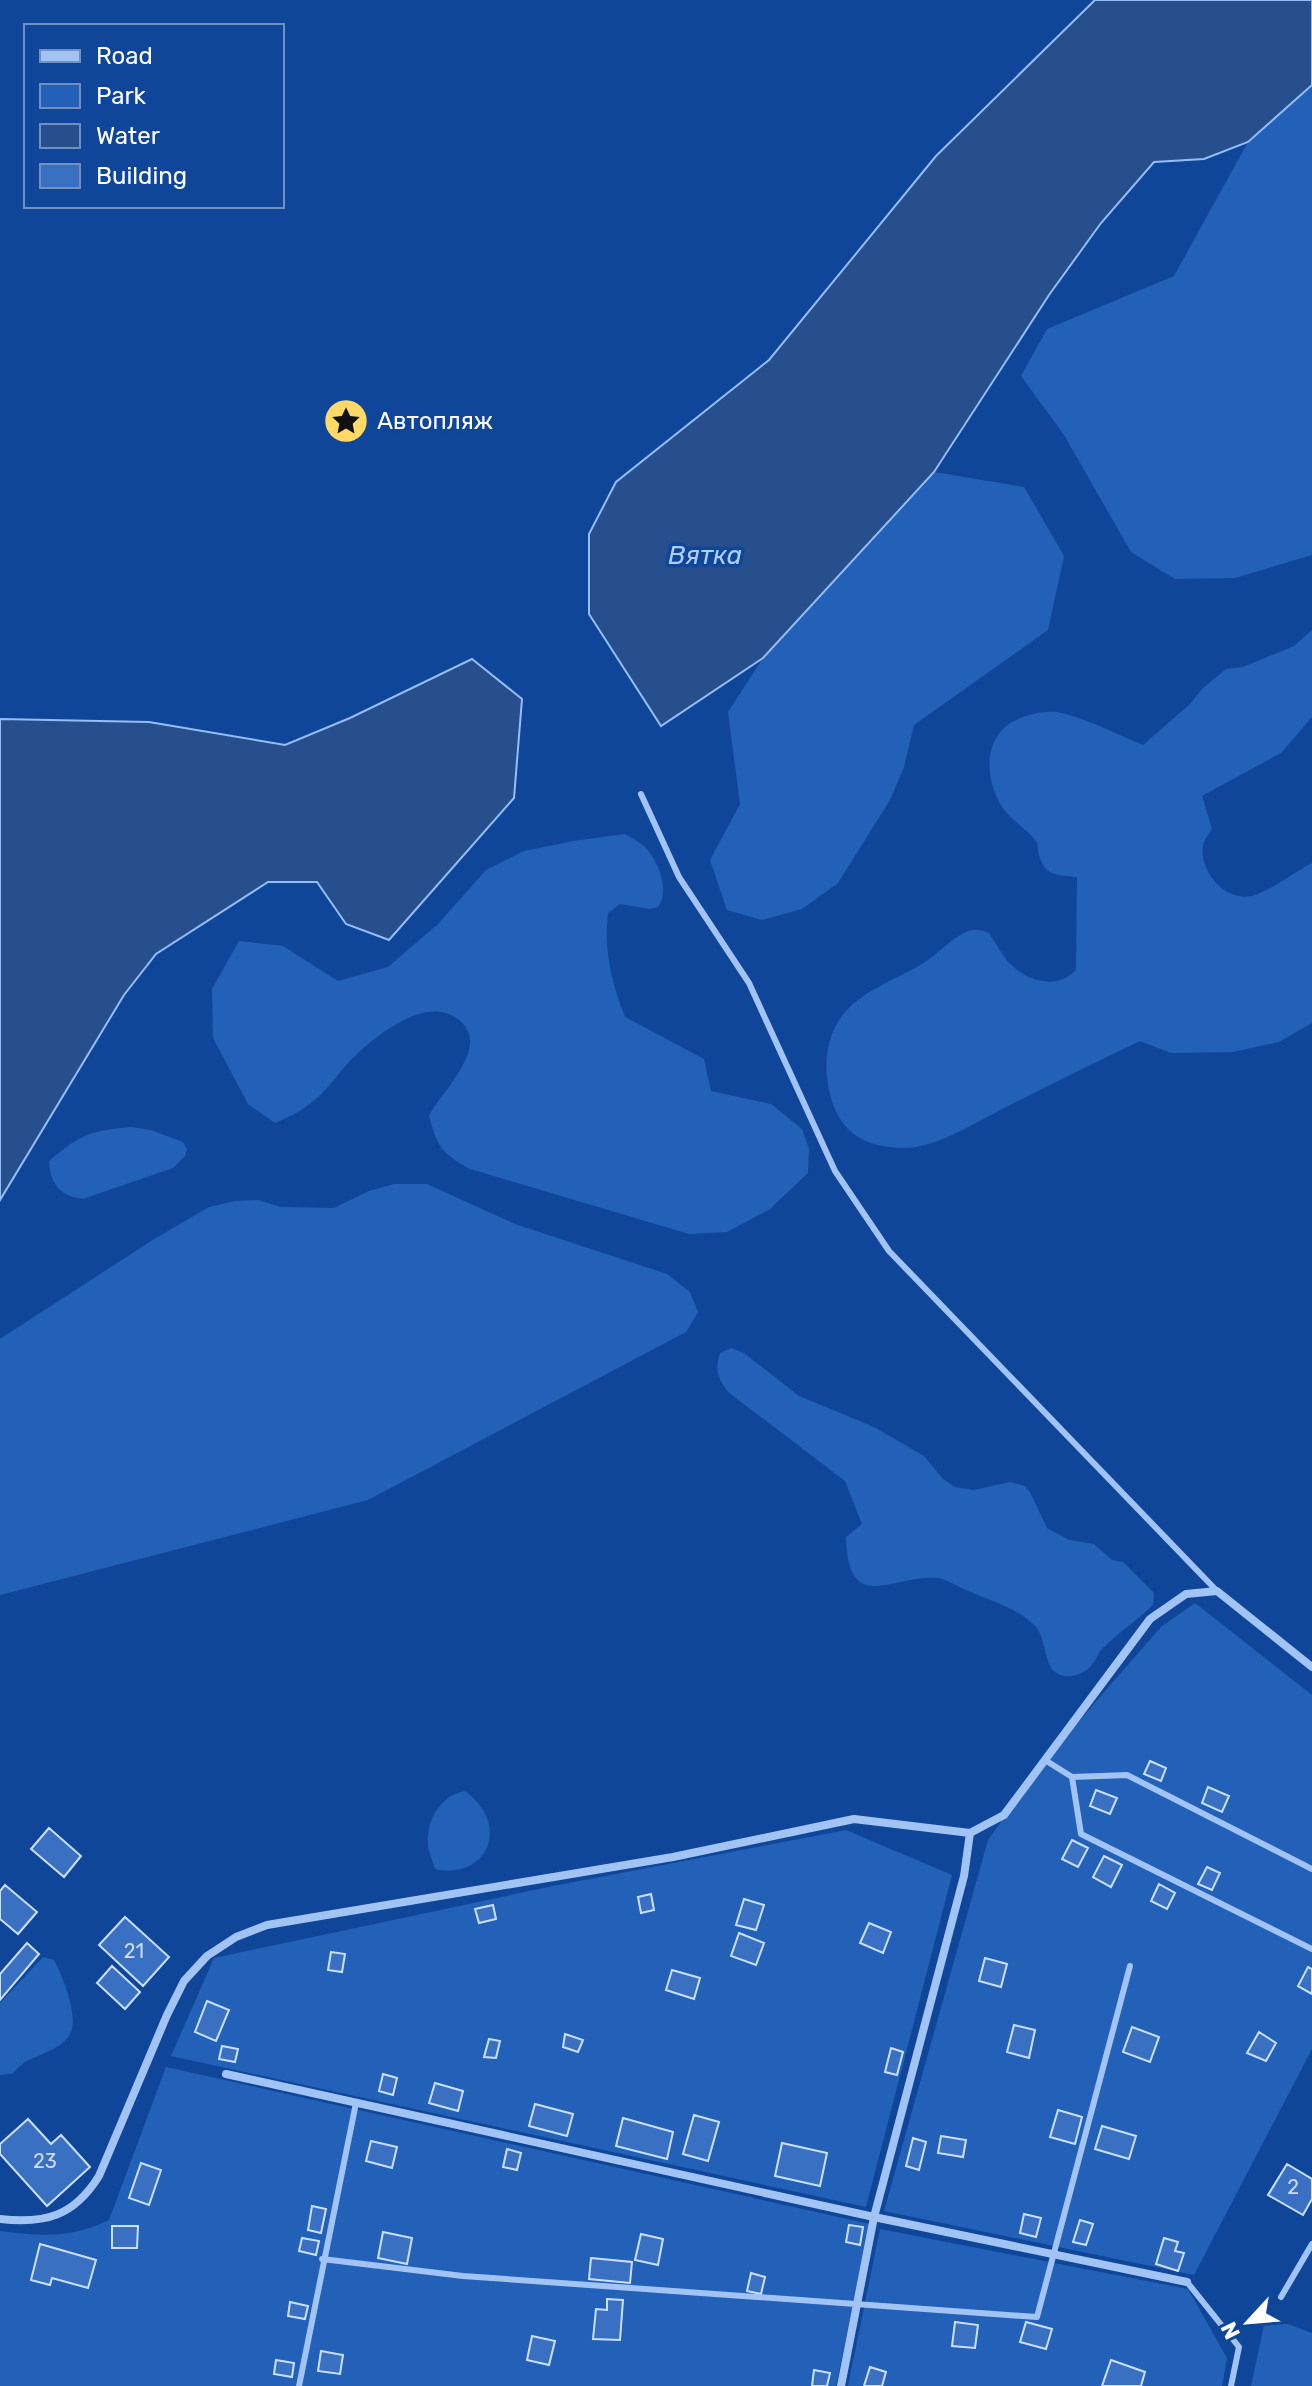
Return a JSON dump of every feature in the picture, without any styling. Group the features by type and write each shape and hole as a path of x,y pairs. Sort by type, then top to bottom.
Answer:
{"street":[{"path":"0,2219 23,2222 50,2218 75,2206 89,2193 184,1981 207,1956 236,1937 267,1925 673,1857 854,1819 970,1833 1004,1815 1150,1619 1186,1594 1217,1591 1312,1667"},
{"path":"841,2386 874,2217 964,1876 970,1833"},
{"path":"226,2074 874,2217 1187,2282"}],"lane":[{"path":"641,794 679,877 749,983 835,1171 889,1251 1217,1591"},
{"path":"1045,1760 1072,1777 1127,1775 1312,1869"},
{"path":"1072,1777 1081,1834 1312,1949"},
{"path":"322,2259 463,2276 1037,2317 1130,1966"},
{"path":"299,2386 322,2259 356,2103"},
{"path":"1281,2297 1312,2244"},
{"path":"1187,2282 1239,2347 1231,2386"}],"green space":[{"path":"1312,85 1312,555 1235,578 1175,579 1131,552 1064,435 1021,376 1047,329 1174,276 1248,142"},
{"path":"934,472 1024,487 1064,556 1048,630 914,725 904,767 890,800 838,883 802,909 762,920 727,910 710,860 740,804 728,712 763,658"},
{"path":"1312,630 1312,717 1281,753 1202,796 1212,829 1203,845 1205,865 1223,889 1242,897 1252,896 1312,863 1312,1023 1279,1042 1233,1052 1171,1053 1140,1041 952,1135 916,1147 873,1144 849,1129 836,1112 831,1098 826,1069 828,1049 838,1022 865,995 922,964 954,939 972,930 989,933 1018,971 1037,980 1058,981 1076,970 1077,877 1049,871 1042,862 1037,843 999,802 991,779 990,755 1000,733 1021,718 1056,712 1083,719 1143,745 1226,669 1243,667 1294,646"},
{"path":"625,834 642,844 651,854 659,869 663,893 658,907 650,909 620,904 608,913 610,966 625,1017 704,1059 711,1091 771,1104 802,1129 809,1149 808,1173 770,1209 727,1232 689,1234 461,1164 442,1148 429,1116 462,1066 470,1040 466,1028 455,1017 443,1012 416,1015 378,1036 314,1100 288,1117 275,1123 248,1104 213,1038 212,989 239,941 283,946 338,981 388,967 438,924 486,870 524,851"},
{"path":"131,1127 151,1130 183,1142 187,1149 185,1156 173,1168 83,1199 63,1192 54,1183 49,1161 69,1145 86,1135"},
{"path":"394,1184 427,1184 515,1224 667,1274 690,1292 698,1312 686,1332 368,1500 0,1595 0,1339 209,1207 258,1200 281,1207 334,1208 369,1191"},
{"path":"731,1348 744,1353 799,1396 874,1427 924,1456 943,1479 955,1487 974,1490 1010,1482 1025,1486 1047,1528 1069,1540 1094,1544 1112,1560 1123,1562 1154,1593 1153,1605 1108,1643 1088,1669 1071,1676 1055,1672 1036,1627 1003,1605 938,1578 889,1585 864,1584 855,1576 849,1561 846,1537 862,1524 845,1481 728,1392 717,1369 720,1353"},
{"path":"1195,1603 1312,1695 1312,2049 1194,2275 884,2211 988,1840 1045,1760 1161,1627"},
{"path":"465,1791 487,1819 490,1834 487,1847 480,1859 468,1867 435,1869 428,1844 432,1818 442,1803"},
{"path":"846,1830 952,1875 866,2207 171,2056 214,1958 553,1886"},
{"path":"43,1957 54,1960 65,1984 73,2021 71,2033 60,2045 26,2061 12,2074 0,2075 0,2003"},
{"path":"166,2067 870,2224 836,2386 0,2386 0,2231 69,2233 109,2220"},
{"path":"880,2229 1188,2289 1227,2358 1222,2386 848,2386"},
{"path":"1266,2316 1312,2333 1312,2386 1251,2386"}],"water":[{"name":"Вятка","path":"1095,0 1312,0 1312,85 1248,142 1204,159 1154,162 1101,223 1049,295 934,472 763,658 661,726 589,614 589,534 616,482 769,360 936,156"},
{"path":"472,659 522,699 514,798 389,940 346,924 317,882 268,882 156,954 124,995 0,1200 0,719 149,722 285,745 350,718"}],"building":[{"path":"1150,1761 1166,1768 1161,1781 1144,1774"},
{"path":"1208,1787 1229,1796 1222,1812 1202,1803"},
{"path":"1096,1790 1117,1798 1110,1814 1090,1806"},
{"path":"49,1828 81,1856 64,1877 31,1849"},
{"path":"1072,1840 1088,1848 1078,1867 1062,1859"},
{"path":"1104,1856 1122,1865 1111,1887 1093,1877"},
{"path":"1207,1867 1220,1873 1212,1890 1198,1884"},
{"path":"1159,1884 1175,1893 1167,1909 1151,1901"},
{"path":"5,1885 37,1912 18,1934 0,1919 0,1891"},
{"path":"651,1894 654,1910 641,1913 638,1897"},
{"path":"744,1899 764,1905 756,1930 736,1925"},
{"path":"493,1905 496,1919 479,1923 475,1909"},
{"path":"125,1917 169,1957 143,1986 99,1945"},
{"path":"869,1923 891,1932 883,1953 860,1943"},
{"path":"739,1933 764,1943 756,1965 731,1956"},
{"path":"27,1943 39,1954 0,2000 0,1974"},
{"path":"331,1952 345,1954 342,1972 328,1970"},
{"path":"985,1958 1007,1964 1001,1987 979,1981"},
{"path":"112,1966 140,1992 125,2009 97,1983"},
{"path":"1308,1967 1312,1969 1312,1994 1298,1986"},
{"path":"672,1970 700,1978 694,1999 666,1990"},
{"path":"207,2001 229,2010 216,2041 195,2032"},
{"path":"1014,2025 1035,2030 1029,2058 1007,2052"},
{"path":"1132,2027 1159,2037 1150,2062 1123,2052"},
{"path":"1259,2032 1276,2043 1266,2061 1247,2053"},
{"path":"565,2034 583,2040 578,2052 563,2047"},
{"path":"489,2039 500,2041 496,2058 484,2057"},
{"path":"222,2046 238,2049 235,2062 219,2059"},
{"path":"891,2048 903,2052 897,2075 885,2072"},
{"path":"383,2074 397,2078 393,2095 379,2091"},
{"path":"435,2083 463,2091 458,2111 429,2103"},
{"path":"535,2104 573,2114 567,2136 529,2126"},
{"path":"1058,2110 1082,2117 1075,2144 1050,2137"},
{"path":"694,2115 719,2122 708,2161 683,2154"},
{"path":"623,2118 673,2132 667,2159 616,2146"},
{"path":"28,2119 51,2144 61,2135 90,2167 47,2206 0,2154 0,2144"},
{"path":"1102,2126 1136,2136 1129,2159 1095,2149"},
{"path":"941,2136 966,2140 963,2157 938,2153"},
{"path":"913,2138 926,2142 919,2170 906,2166"},
{"path":"371,2141 397,2147 392,2168 366,2161"},
{"path":"782,2143 827,2153 820,2186 775,2176"},
{"path":"507,2149 521,2153 517,2170 503,2167"},
{"path":"141,2163 161,2170 149,2205 129,2198"},
{"path":"1287,2164 1312,2179 1312,2199 1303,2215 1268,2195"},
{"path":"312,2206 326,2209 321,2233 308,2230"},
{"path":"1024,2214 1041,2218 1036,2237 1020,2233"},
{"path":"1080,2220 1093,2224 1086,2245 1073,2242"},
{"path":"849,2225 863,2227 860,2245 846,2242"},
{"path":"112,2226 138,2226 137,2248 112,2248"},
{"path":"383,2232 412,2238 407,2264 378,2258"},
{"path":"641,2234 663,2239 658,2265 635,2260"},
{"path":"302,2238 319,2241 316,2255 299,2251"},
{"path":"1164,2238 1178,2242 1175,2251 1184,2253 1178,2271 1156,2264"},
{"path":"40,2244 96,2260 88,2288 52,2278 50,2285 31,2280"},
{"path":"591,2258 632,2262 630,2283 589,2279"},
{"path":"751,2273 765,2277 761,2294 747,2291"},
{"path":"607,2299 623,2300 620,2340 593,2339 596,2309 607,2310"},
{"path":"290,2302 308,2306 305,2319 288,2316"},
{"path":"955,2322 978,2325 975,2348 952,2346"},
{"path":"1026,2322 1052,2329 1046,2349 1020,2342"},
{"path":"532,2336 555,2341 549,2365 527,2360"},
{"path":"321,2351 343,2355 340,2374 318,2371"},
{"path":"276,2360 294,2363 292,2377 274,2374"},
{"path":"1111,2360 1145,2372 1141,2386 1102,2386"},
{"path":"870,2367 886,2372 882,2386 864,2386"},
{"path":"814,2370 830,2373 827,2386 812,2386"}],"place":[{"name":"Автопляж","path":"346,421"}]}
